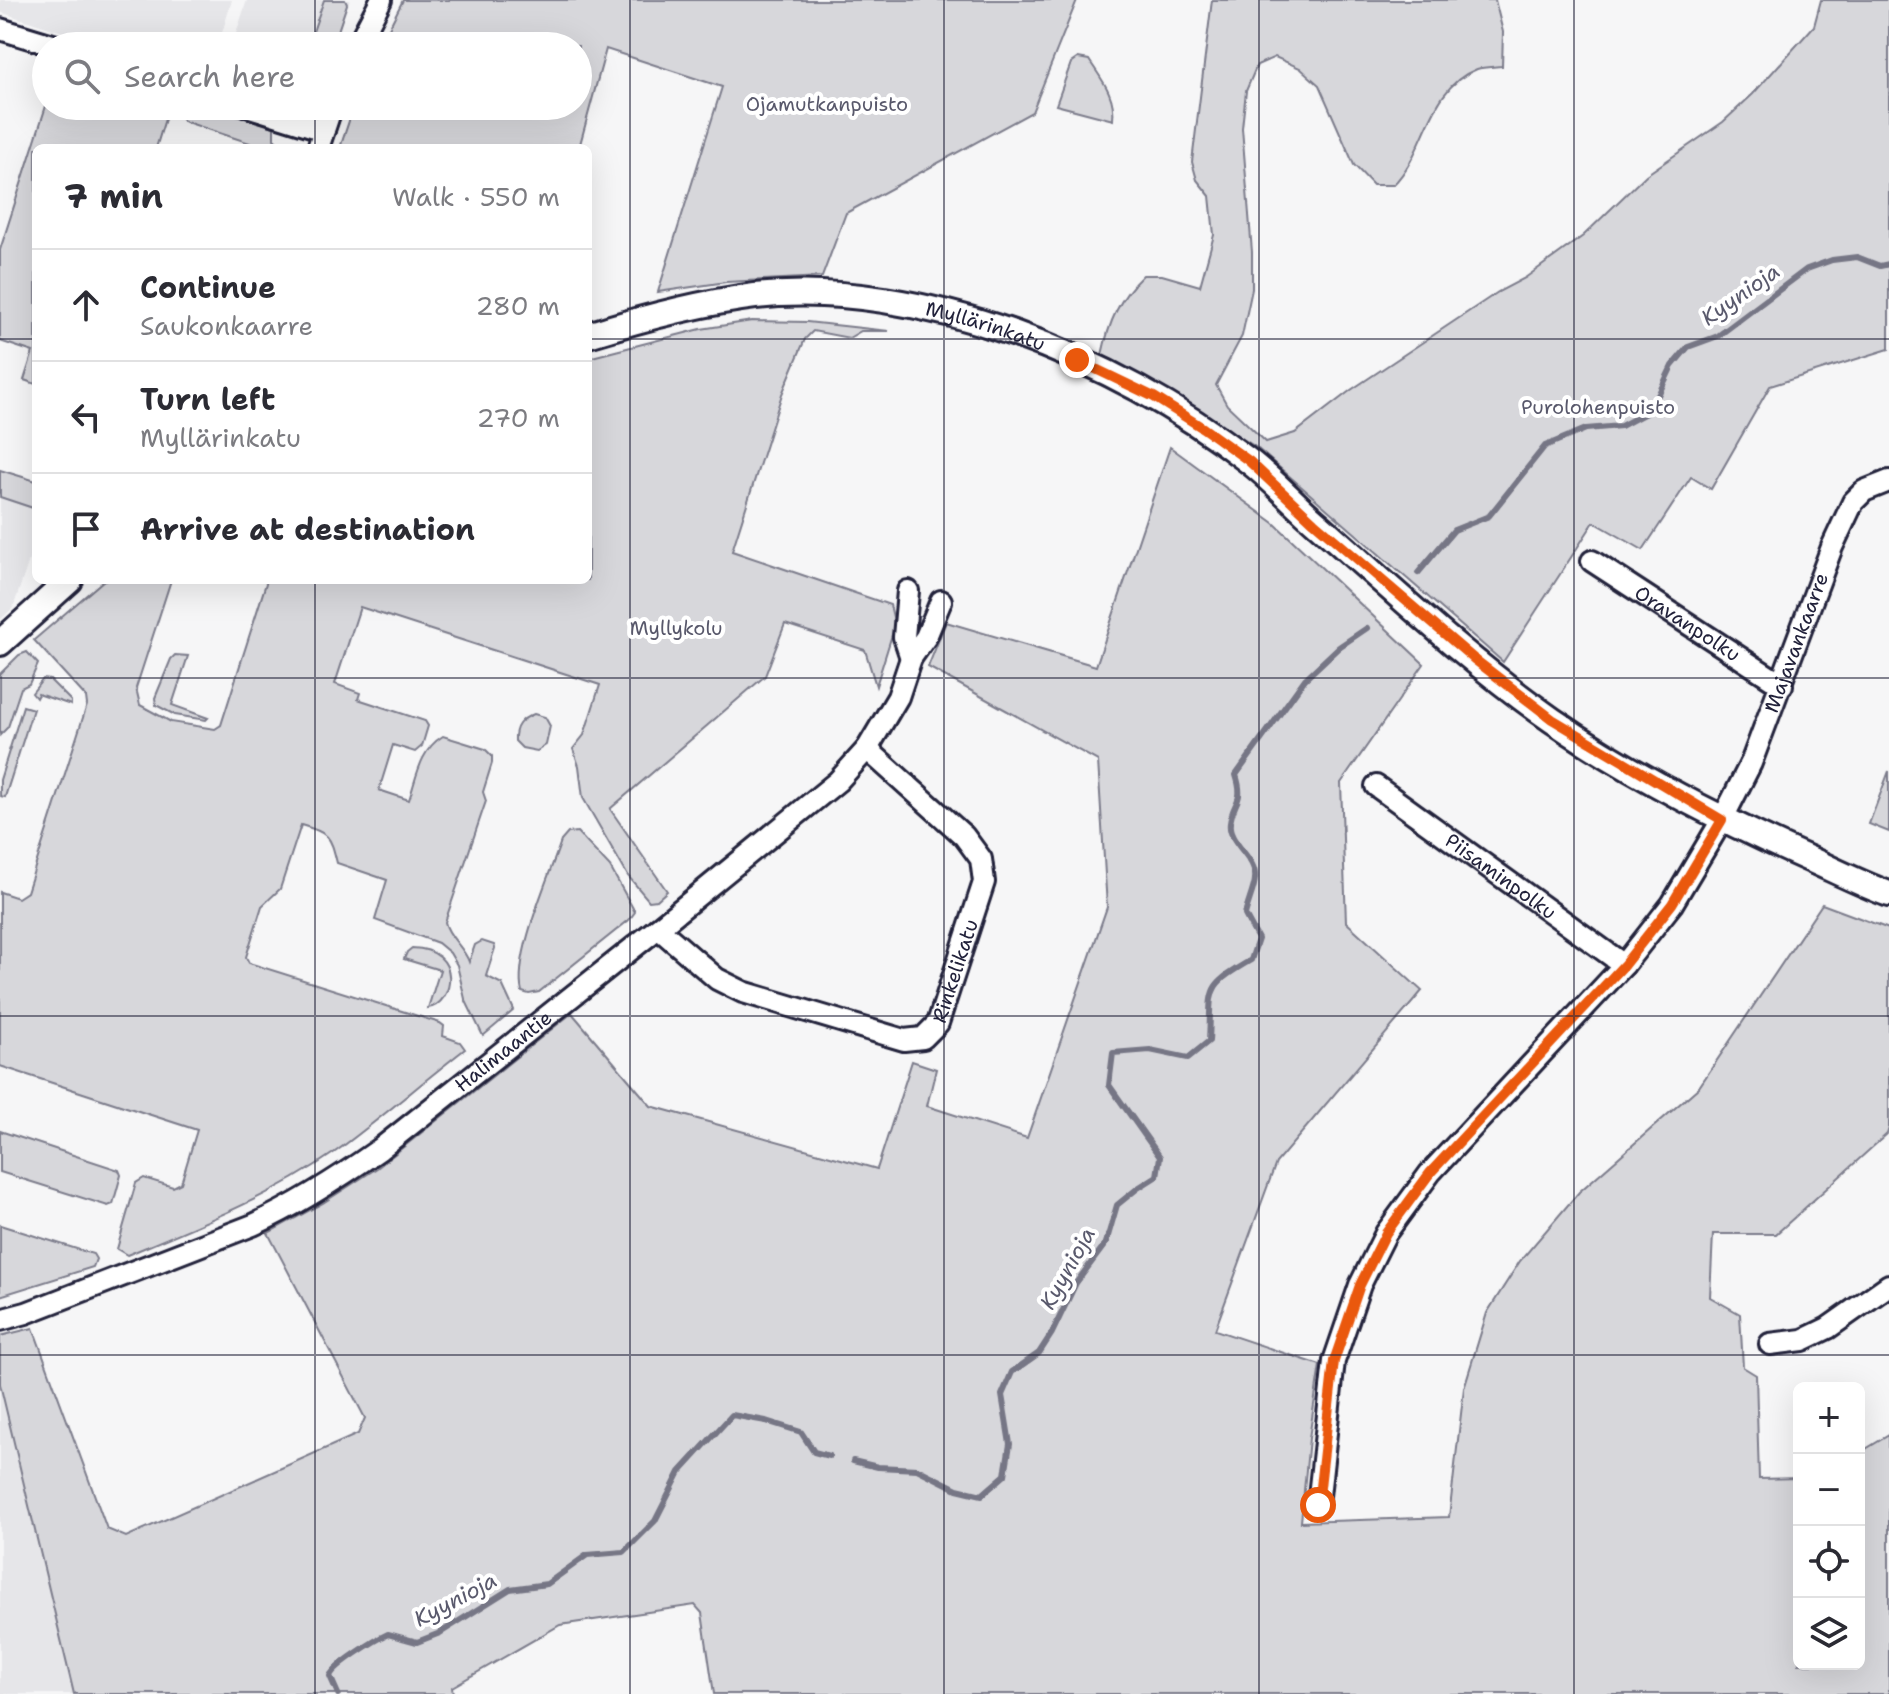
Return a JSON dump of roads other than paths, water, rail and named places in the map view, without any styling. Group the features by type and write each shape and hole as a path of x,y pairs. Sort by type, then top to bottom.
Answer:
{"street":[{"path":"364,32 381,0"},
{"path":"0,29 32,39"},
{"path":"278,120 321,139 327,120"},
{"name":"Myllärinkatu","path":"592,334 663,312 740,299 821,294 884,301 1000,328 1106,372 1203,428 1249,461 1314,522 1474,659 1552,719 1722,820 1889,894"},
{"name":"Majavankaarre","path":"1318,1505 1334,1361 1360,1285 1386,1233 1430,1173 1624,965 1672,904 1722,820 1751,763 1832,547 1853,502 1864,491 1889,481"},
{"name":"Oravanpolku","path":"1592,561 1782,685"},
{"path":"0,643 66,584"},
{"name":"Halimaantie","path":"908,591 904,637 911,658"},
{"name":"Halimaantie","path":"0,1320 26,1313 253,1225 333,1182 380,1149 838,781 867,749 898,697 911,658 926,637 941,601"},
{"name":"Rinkelikatu","path":"658,928 717,979 743,992 904,1040 923,1038 938,1023 984,882 981,859 964,836 867,749"},
{"name":"Piisaminpolku","path":"1376,786 1624,965"},
{"path":"1770,1344 1803,1340 1828,1328 1889,1285"}],"waterway":[{"name":"Kyynioja","path":"1418,573 1454,530 1489,516 1545,446 1586,429 1621,426 1651,410 1672,366 1688,347 1718,336 1807,269 1832,260 1857,257 1880,266 1889,264"},
{"name":"Kyynioja","path":"853,1461 878,1467 917,1469 957,1489 982,1495 1005,1475 1010,1444 1002,1395 1012,1372 1039,1353 1052,1333 1076,1283 1106,1243 1117,1205 1157,1176 1160,1157 1109,1085 1113,1053 1150,1050 1188,1058 1209,1041 1213,991 1225,977 1251,960 1258,939 1245,915 1255,882 1255,871 1230,830 1231,815 1239,796 1236,775 1305,679 1339,647 1367,628"},
{"name":"Kyynioja","path":"338,1694 330,1676 333,1671 388,1634 417,1642 440,1633 510,1589 547,1584 587,1555 624,1552 655,1521 680,1472 732,1415 801,1432 814,1452 829,1456"}],"park label":[{"name":"Ojamutkanpuisto","path":"827,104"},
{"name":"Purolohenpuisto","path":"1598,407"},
{"name":"Myllykolu","path":"676,628"}]}
